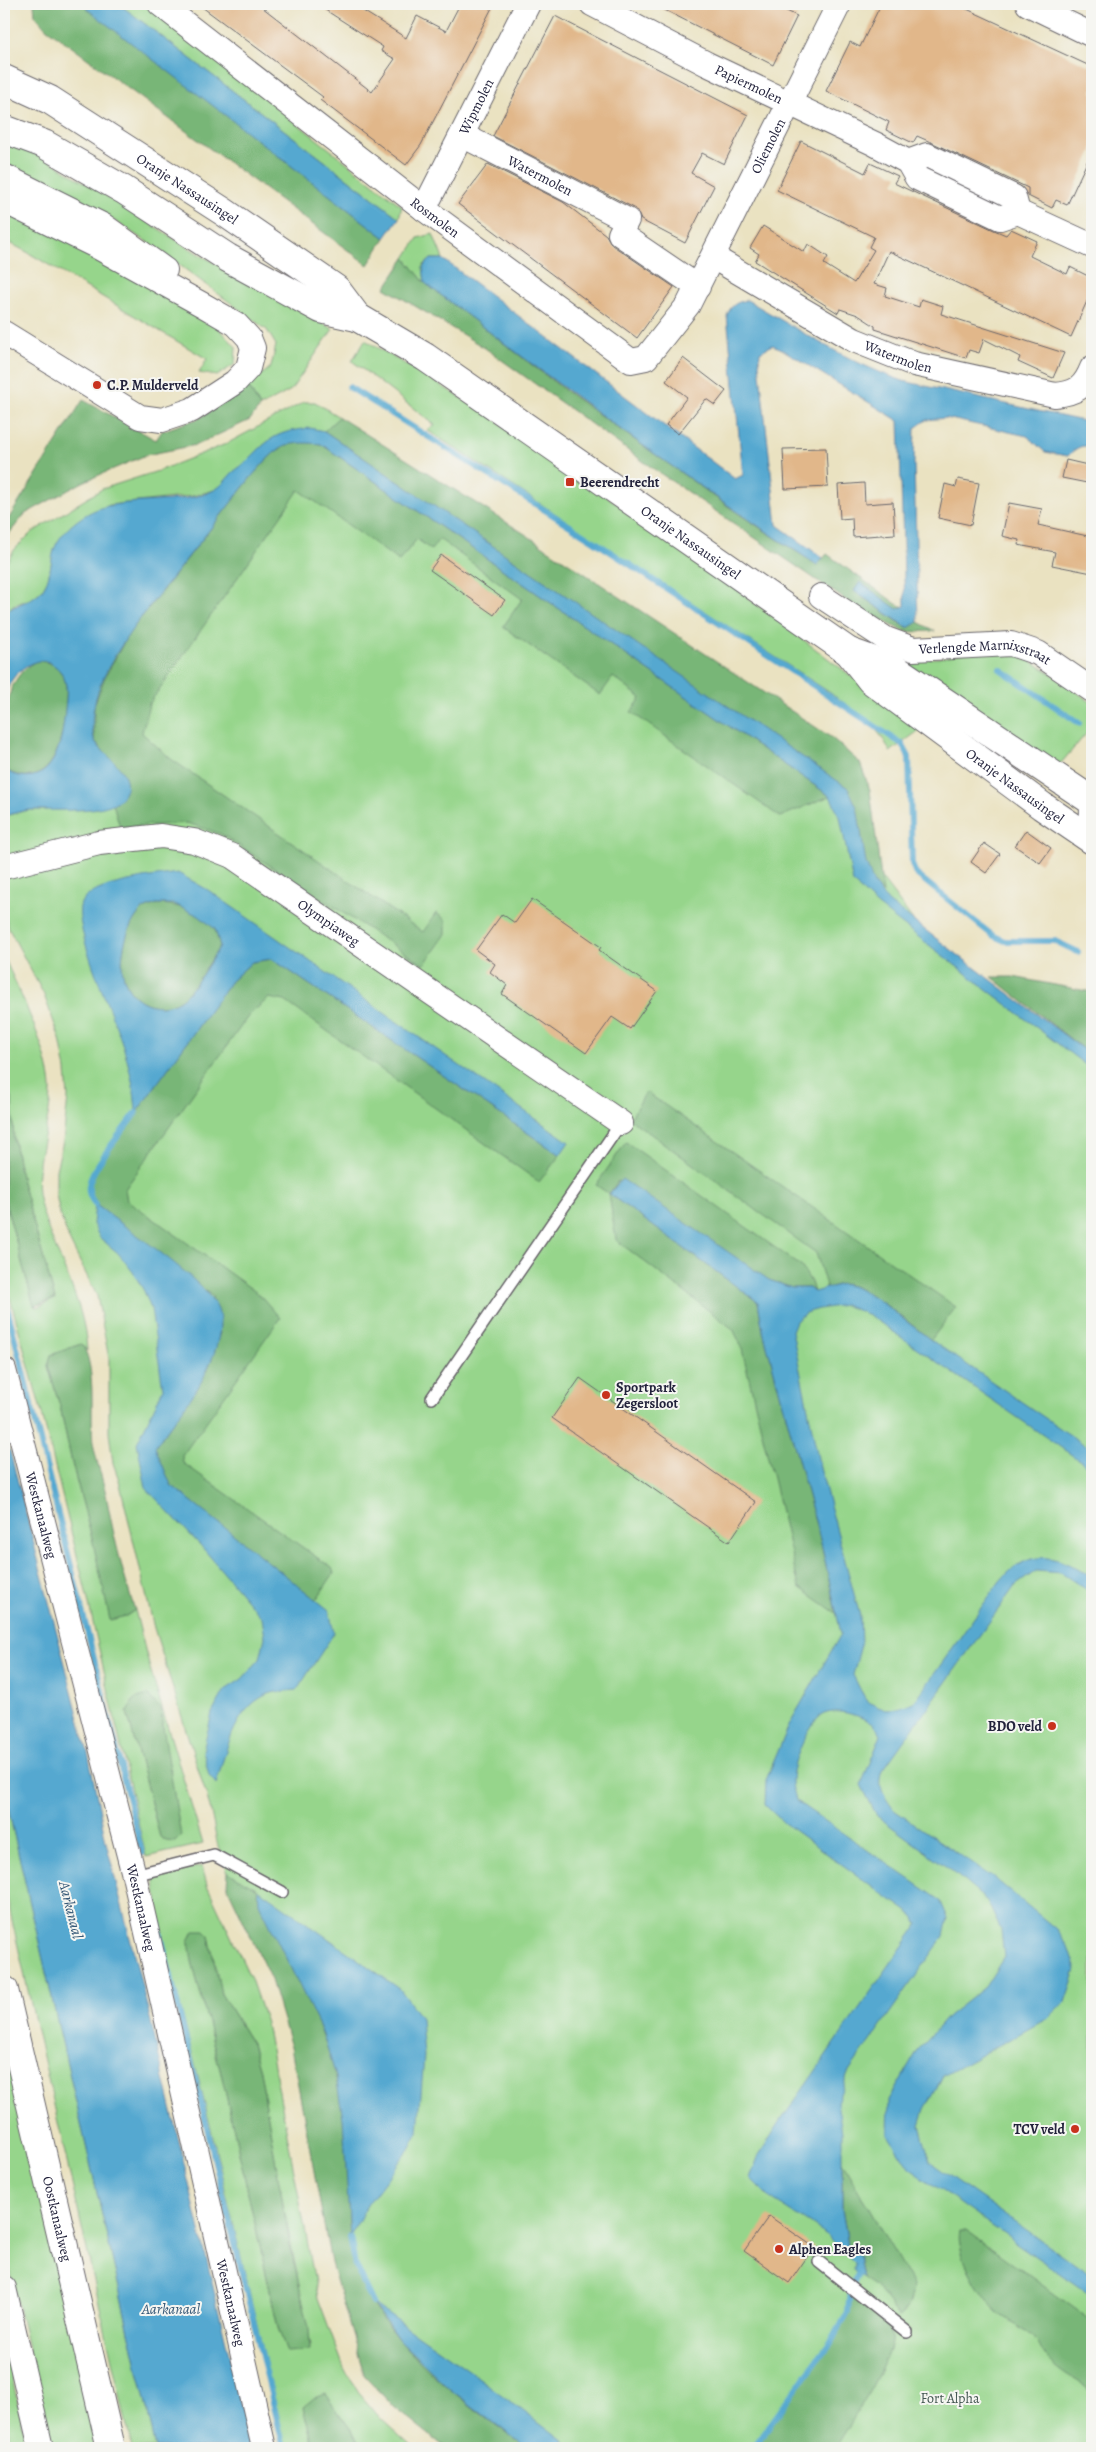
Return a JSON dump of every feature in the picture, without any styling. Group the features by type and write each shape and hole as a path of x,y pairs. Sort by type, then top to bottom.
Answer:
{"main road":[{"name":"Oranje Nassausingel","path":"4,79 23,86 63,109 224,212 328,299"},
{"name":"Oranje Nassausingel","path":"4,129 44,144 124,190 228,258 328,299 425,357 849,652 894,668 1092,802"},
{"name":"Oranje Nassausingel","path":"849,652 871,680 1042,806 1092,839"},
{"name":"Oostkanaalweg","path":"4,1990 111,2448"}],"street":[{"name":"Rosmolen","path":"160,4 424,209 631,361 646,358 688,305 698,286"},
{"name":"Wipmolen","path":"424,209 528,4"},
{"name":"Papiermolen","path":"592,4 707,64 875,144 908,162 917,178 982,210 1000,218 1018,212 1092,246"},
{"name":"Oliemolen","path":"698,286 791,104 839,4"},
{"path":"1028,4 1092,35"},
{"name":"Watermolen","path":"462,135 627,220 620,234 698,286"},
{"path":"4,176 45,194 104,226 157,263 203,305"},
{"path":"4,201 96,246 236,324 249,338 253,348 248,368 235,382 192,410 162,420 140,417 4,333"},
{"name":"Watermolen","path":"713,257 854,340 914,364 1055,395 1072,393 1087,381 1092,368"},
{"name":"Verlengde Marnixstraat","path":"821,596 886,639 913,648 1011,644 1038,653 1092,690"},
{"path":"1092,807 1092,839"},
{"name":"Olympiaweg","path":"4,868 99,843 160,836 194,841 232,856 621,1123"},
{"name":"Westkanaalweg","path":"4,1370 134,1875 264,2448"},
{"path":"4,2288 41,2448"}],"lane":[{"path":"432,1398 621,1123"},
{"path":"134,1875 214,1854 282,1892"},
{"path":"818,2262 907,2332"}],"green space":[{"path":"34,4 85,4 88,9 385,238 368,265 46,28 35,15"},
{"path":"119,4 145,4 402,206 399,218"},
{"path":"4,142 33,150 197,253 333,329 291,390 260,407 248,386 271,367 276,345 267,330 158,249 83,201 4,163"},
{"path":"4,213 89,249 215,324 236,347 235,364 217,376 199,373 207,359 4,240"},
{"path":"433,234 443,259 431,259 423,266 425,283 405,258 418,238"},
{"path":"405,258 425,283 570,394 739,514 817,565 827,554 898,605 905,607 897,609 860,583 854,591 907,628 918,622 935,631 905,632 856,607 651,467 485,348 385,288"},
{"path":"365,340 475,406 685,550 921,729 890,752 885,742 872,726 856,711 829,692 427,430 435,425 352,361"},
{"path":"248,386 260,407 250,420 196,445 146,455 83,482 25,514 4,540 4,526 83,400 156,440 162,431 200,418"},
{"name":"Sportpark Zegersloot","path":"304,402 315,402 339,417 329,427 837,769 876,871 929,941 1092,1058 1092,2448 513,2448 363,2332 326,2116 232,1875 228,1872 218,1847 210,1807 154,1628 119,1480 113,1463 109,1432 109,1359 97,1296 70,1242 60,1215 56,1194 56,1170 63,1141 68,1098 66,1070 60,1039 44,995 9,929 4,913 4,816 28,810 47,810 82,683 215,490 192,496 109,505 54,550 48,580 42,590 33,598 13,605 4,614 4,566 15,549 31,533 102,489 158,471 226,444"},
{"path":"339,417 525,534 832,738 860,763 870,790 883,893 866,878 851,811 685,678 324,431"},
{"path":"296,441 321,444 830,796 780,817 631,712 641,698 613,677 600,695 503,627 522,599 439,539 431,550 417,539 399,561 299,490 149,704 142,733 171,759 423,932 436,913 446,920 446,934 424,965 221,834 187,823 120,827 113,804 122,798 101,748 94,740 94,706 105,677 129,633 252,476 274,452"},
{"path":"1005,645 1052,674 1092,703 1092,727 1055,770 900,660 938,658"},
{"path":"36,661 53,665 64,678 66,695 63,725 57,752 51,763 43,771 33,776 20,776 5,770 4,767 6,707 16,680 24,669"},
{"path":"156,904 180,907 202,917 214,928 220,946 187,994 179,1001 170,1005 160,1006 151,1005 134,995 128,988 122,970 125,942 132,923 142,910"},
{"path":"4,957 40,1040 49,1074 50,1102 38,1173 39,1199 51,1237 74,1293 85,1331 87,1351 81,1344 51,1355 48,1366 60,1406 72,1463 92,1538 126,1616 135,1610 149,1665 203,1844 146,1857 87,1596 42,1414 4,1276 4,1198 34,1306 38,1307 55,1299 22,1182 14,1141 9,1092 4,1093","holes":["127,1712 171,1769 160,1837"]},
{"path":"272,959 560,1155 539,1182 285,1001 269,998 249,1015 125,1189 127,1200 260,1295 280,1318 182,1456 183,1463 332,1568 334,1573 316,1600 170,1485 155,1447 198,1387 209,1363 220,1333 212,1296 95,1204 90,1189 97,1167 231,981 252,962"},
{"path":"992,977 1013,977 1092,992 1092,1056"},
{"path":"9,1092 12,1097 14,1141 22,1182 55,1299 34,1306 4,1198 4,1093"},
{"path":"646,1092 956,1307 931,1340 888,1307 863,1291 842,1284 827,1289 816,1253 630,1119"},
{"path":"626,1142 801,1266 811,1282 814,1292 809,1288 792,1288 769,1280 618,1181 609,1194 596,1185"},
{"path":"609,1194 758,1302 763,1331 821,1543 836,1613 799,1587 741,1345 733,1329 616,1240"},
{"path":"81,1344 86,1352 91,1376 94,1450 105,1489 113,1532 135,1610 126,1616 110,1620 60,1406 48,1366 51,1355"},
{"path":"148,1695 160,1708 181,1836 175,1842 166,1841 160,1837 127,1712 134,1699"},
{"path":"4,1791 156,2448 132,2448 4,1885"},
{"path":"202,1866 207,1885 251,1979 266,2023 318,2298 344,2368 358,2392 381,2419 413,2448 364,2448 344,2420 303,2407 314,2448 286,2448 211,2129 162,1933 154,1876","holes":["209,1936 221,1994 252,2044 260,2071 280,2189 311,2345 279,2331 223,2081 192,1961"]},
{"path":"228,1872 258,1889 257,1893 311,2007 329,2054 342,2105 349,2187 350,2236 357,2270 371,2301 391,2330 416,2358 471,2406 527,2448 446,2448 394,2407 365,2377 331,2263 291,2047 271,1980 227,1886"},
{"path":"194,1931 204,1931 209,1936 221,1994 252,2044 260,2071 290,2245 309,2328 310,2350 287,2352 279,2331 223,2081 192,1961 189,1941"},
{"path":"4,2026 105,2448 52,2448 4,2248"},
{"path":"842,2162 913,2285 909,2303 899,2316 875,2286 863,2278 859,2256 848,2246 842,2209"},
{"path":"960,2230 966,2230 1092,2321 1092,2391 1053,2365 1034,2338 1002,2316 987,2300 966,2264 959,2240"},
{"path":"850,2290 879,2317 891,2336 891,2345 879,2373 851,2423 835,2448 753,2448 835,2336 848,2312"},
{"path":"4,2342 28,2448 12,2448 4,2416"},
{"path":"325,2394 364,2448 314,2448 303,2407 314,2398"}],"water":[{"path":"85,4 119,4 399,218 385,238 87,9"},
{"path":"431,259 443,259 735,479 743,475 727,316 734,305 747,300 842,355 903,381 1092,423 1092,447 1079,447 1068,456 1045,452 1027,436 946,418 926,420 915,428 914,463 918,622 908,628 854,591 860,582 897,609 905,606 899,421 780,348 772,345 760,352 759,364 777,525 823,558 817,565 717,498 618,428 425,283 423,267"},
{"path":"310,428 324,431 848,788 857,807 866,863 874,884 888,902 1092,1056 1092,1070 878,906 853,883 840,817 830,796 321,444 297,443 289,445 281,448 268,459 252,476 152,604 116,655 98,690 93,711 92,729 95,741 99,747 123,773 126,789 122,797 115,803 93,809 30,810 4,816 4,767 8,772 15,775 32,776 42,772 50,765 60,743 64,720 66,685 61,673 51,663 39,661 32,663 21,670 11,681 6,693 4,712 4,614 42,590 49,576 54,550 62,535 84,516 100,508 120,504 191,497 214,490 275,437 289,431"},
{"path":"178,873 208,890 569,1142 560,1155 272,959 252,962 231,981 136,1113 132,1080 124,1049 82,932 81,903 87,896 97,890 125,882","holes":["156,904 174,904 199,916 215,929 220,946 201,977 179,1001 170,1005 151,1005 142,1001 128,988 122,970 125,942 132,923 142,910"]},
{"path":"622,1179 769,1280 792,1288 809,1288 814,1292 841,1284 852,1286 876,1298 931,1340 1092,1450 1092,1469 869,1315 844,1305 805,1313 796,1321 792,1331 820,1468 860,1616 861,1645 853,1675 867,1700 885,1709 897,1708 915,1701 1000,1581 1011,1570 1023,1563 1045,1558 1056,1560 1080,1570 1092,1578 1092,1593 1061,1573 1036,1571 1015,1586 883,1770 881,1786 894,1810 999,1882 1056,1929 1068,1946 1076,1970 1065,2002 1048,2018 943,2076 925,2109 920,2125 930,2162 1092,2276 1092,2296 909,2168 888,2135 889,2100 918,2050 948,2016 985,1987 1004,1957 1001,1930 987,1901 952,1871 877,1816 861,1785 881,1735 866,1720 847,1713 824,1714 818,1718 807,1734 794,1765 792,1775 796,1801 940,1900 948,1918 944,1936 849,2071 837,2102 842,2132 842,2209 848,2246 859,2256 863,2278 853,2270 854,2263 823,2232 771,2199 750,2178 759,2155 780,2122 918,1924 914,1916 784,1823 765,1805 766,1780 790,1723 841,1634 821,1543 763,1331 758,1302 609,1194"},
{"path":"95,1204 184,1271 213,1301 219,1313 220,1322 217,1342 206,1372 197,1389 155,1447 171,1485 329,1610 334,1633 297,1690 281,1691 266,1695 246,1711 232,1734 216,1784 209,1775 203,1751 212,1713 225,1690 242,1679 260,1659 265,1637 262,1618 201,1546 146,1488 137,1443 163,1389 151,1309 144,1291 133,1272 118,1253 100,1238 93,1224"},
{"name":"Aarkanaal","path":"4,1428 89,1757 106,1842 149,2014 251,2448 156,2448 4,1791"},
{"path":"258,1889 400,1989 421,2018 424,2056 418,2132 409,2149 367,2205 350,2237 343,2118 336,2077 323,2034 259,1903"},
{"path":"373,2303 470,2371 572,2448 527,2448 451,2390 399,2340"}],"building":[{"path":"198,4 258,4 372,92 395,59 381,51 383,47 316,4 352,4 406,38 417,16 446,31 460,4 494,4 421,145 406,165 320,100 323,97"},
{"path":"653,4 772,4 797,16 773,65"},
{"path":"881,4 956,4 1092,67 1092,151 1067,205 1056,200 1052,208 1028,196 1028,188 933,143 917,136 913,143 886,130 889,122 826,91 850,42 860,47"},
{"path":"555,16 748,115 724,164 702,153 691,173 714,186 685,243 641,220 636,209 493,136"},
{"path":"801,141 865,173 870,163 898,176 894,183 994,230 1006,235 1011,229 1037,241 1030,256 1067,274 1070,267 1092,278 1092,290 1071,337 889,251 874,284 887,288 885,296 919,307 921,299 943,306 941,314 1064,353 1053,378 1018,362 1020,357 984,339 979,353 969,350 966,358 875,329 875,326 858,315 840,309 838,313 755,261 759,254 750,248 763,226 804,252 808,244 828,257 824,264 854,283 874,250 869,247 874,237 777,190"},
{"path":"488,164 563,202 606,235 612,245 674,287 637,338 458,204"},
{"path":"683,358 726,391 715,405 706,399 678,434 666,425 687,397 666,381"},
{"path":"826,448 828,487 785,489 783,449"},
{"path":"1066,460 1092,466 1092,484 1062,478"},
{"path":"958,479 979,483 971,525 938,518 945,484 956,487"},
{"path":"864,483 865,504 893,502 895,534 853,537 852,518 840,519 838,485"},
{"path":"1009,503 1042,509 1038,525 1092,537 1092,573 1052,565 1055,552 1018,545 1019,540 1002,536"},
{"path":"441,555 505,600 494,615 430,570"},
{"path":"1026,830 1051,848 1040,863 1015,846"},
{"path":"984,843 1000,854 986,873 971,862"},
{"path":"532,899 601,947 599,950 657,991 630,1029 612,1017 586,1053 502,994 507,985 490,972 495,964 476,950 502,914 515,923"},
{"path":"580,1378 756,1502 729,1542 552,1418"},
{"name":"Alphen Eagles","path":"769,2216 814,2247 789,2283 744,2251"}],"waterway":[{"path":"349,387 594,541 902,744 909,757 912,864 916,874 992,935 1005,941 1055,941 1078,952"},
{"path":"1000,669 1079,723"},
{"path":"95,1204 89,1191 95,1170 101,1159 136,1113"},
{"path":"4,1295 142,1853"},
{"path":"152,1899 284,2448"},
{"path":"350,2237 355,2266 373,2303"},
{"path":"753,2448 835,2336 848,2312 850,2290 858,2274"}],"place":[{"name":"C.P. Mulderveld","path":"97,385"},
{"name":"Beerendrecht","path":"570,482"},
{"name":"Sportpark Zegersloot","path":"606,1395"},
{"name":"BDO veld","path":"1052,1726"},
{"name":"TCV veld","path":"1075,2129"},
{"name":"Alphen Eagles","path":"779,2249"}],"park label":[{"name":"Fort Alpha","path":"950,2398"}]}
